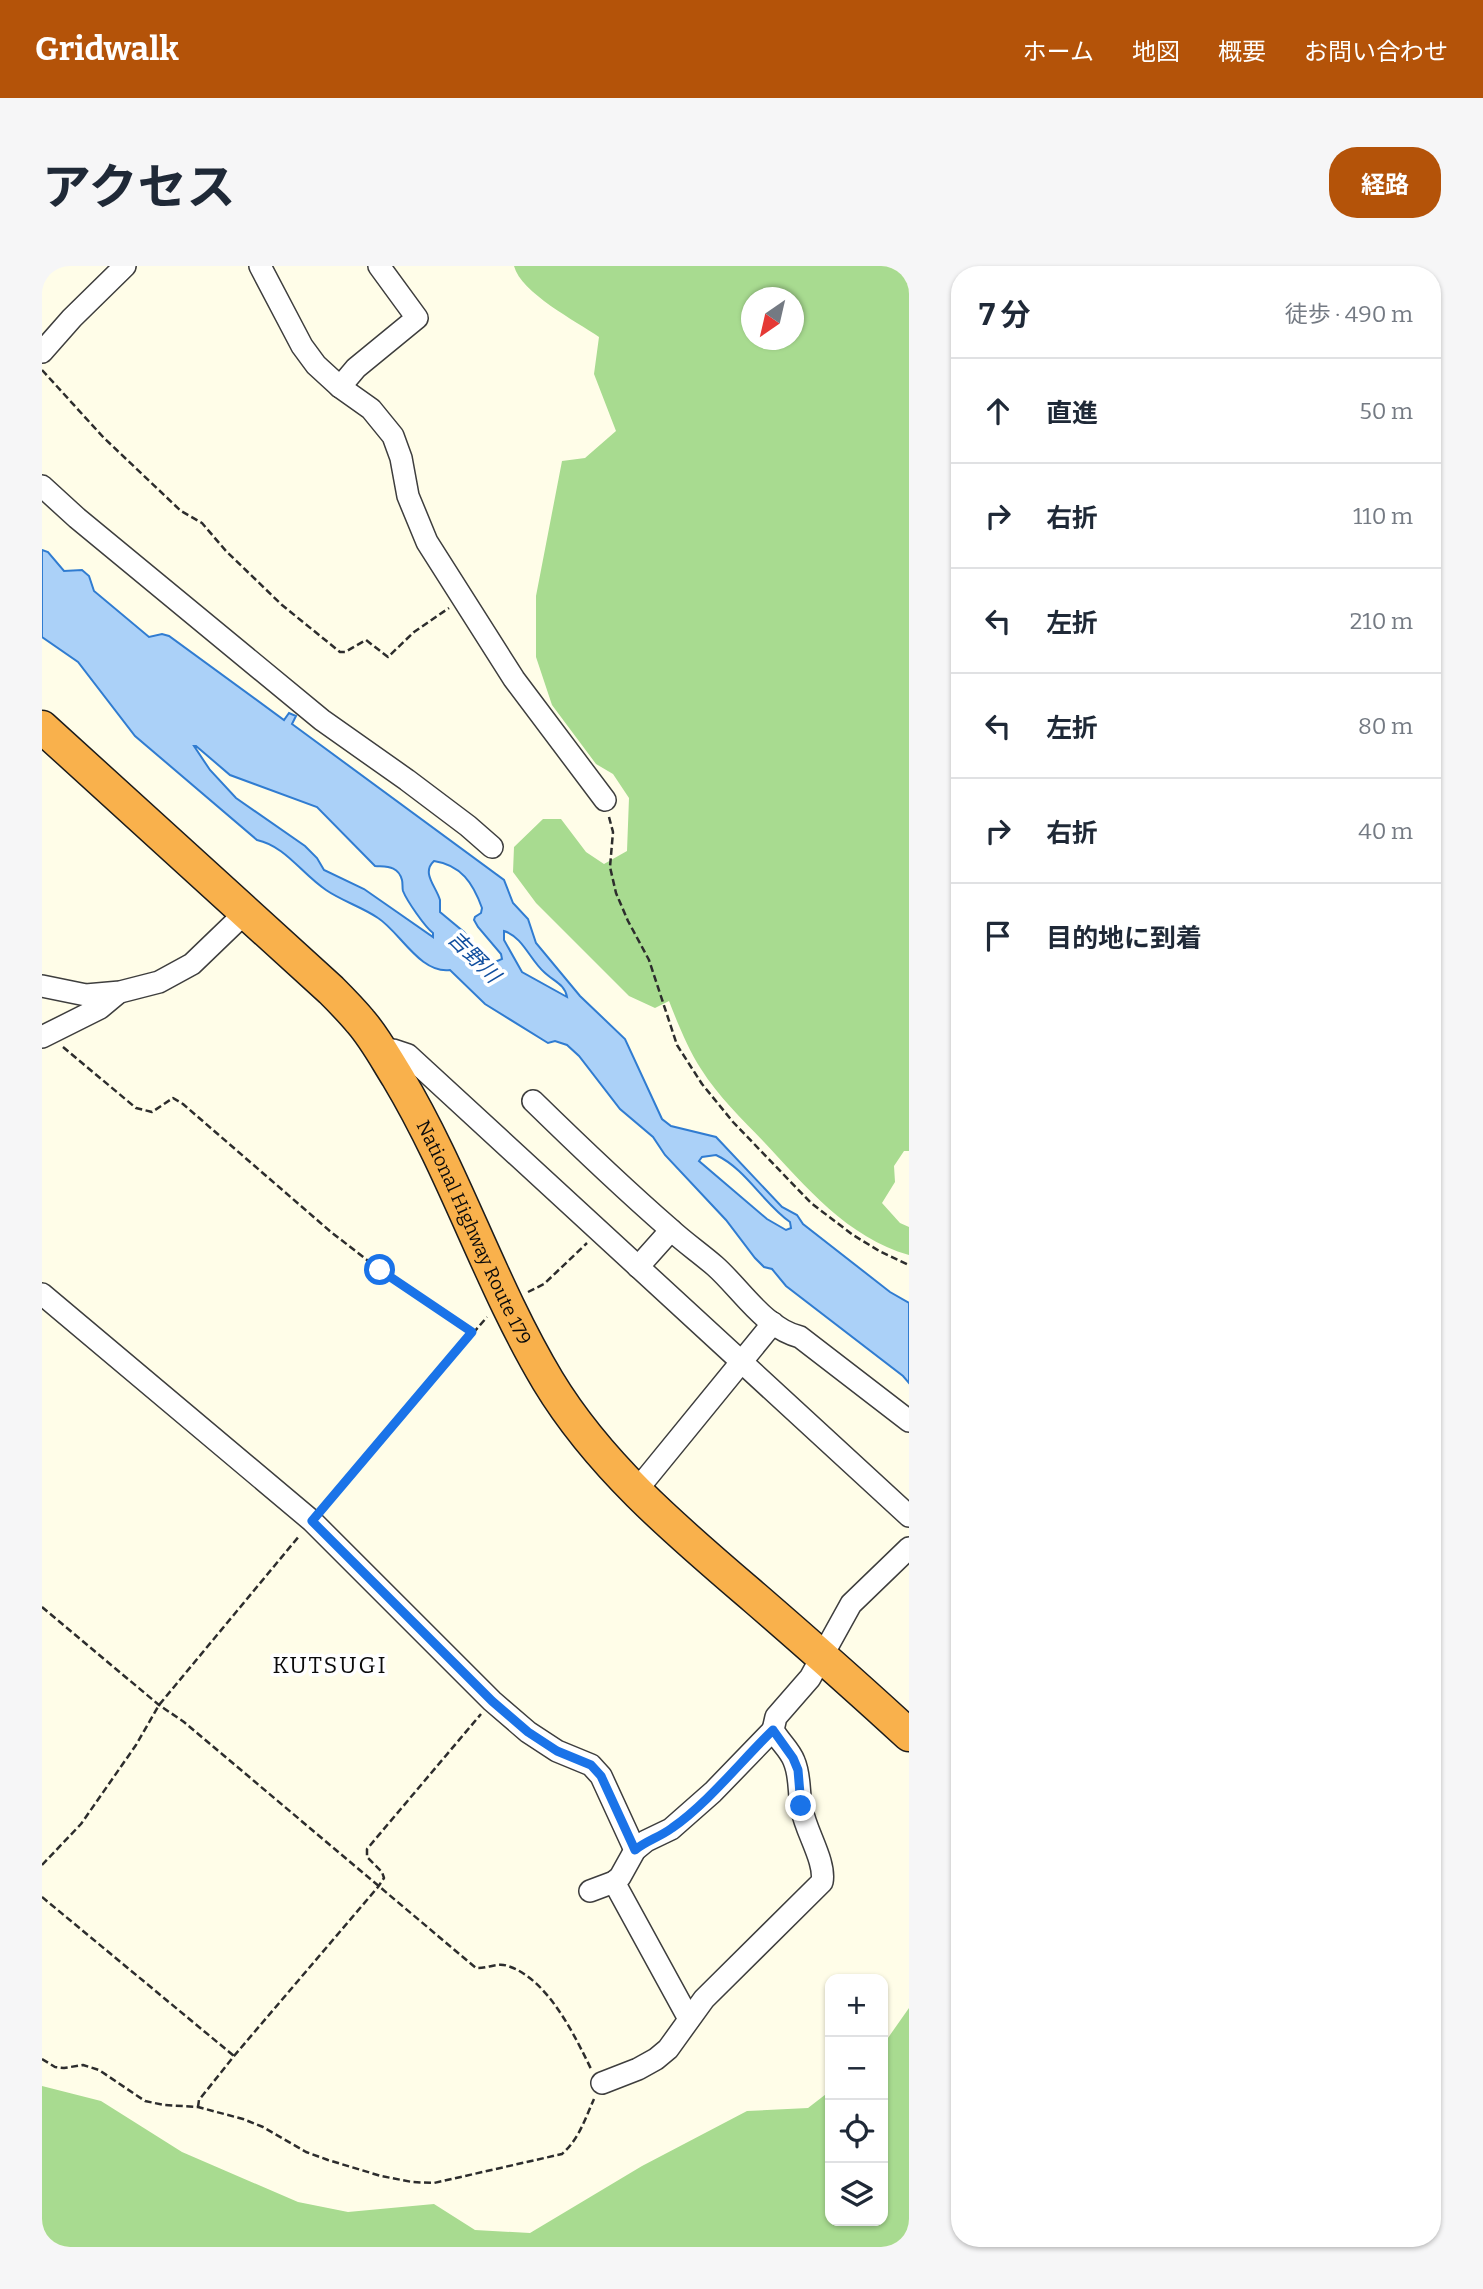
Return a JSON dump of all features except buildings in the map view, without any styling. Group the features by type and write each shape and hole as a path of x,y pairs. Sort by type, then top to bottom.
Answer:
{"highway":[{"name":"National Highway Route 179","path":"42,727 331,990 361,1022 382,1052 435,1145 508,1304 548,1381 604,1457 636,1491 704,1554 909,1734"}],"street":[{"path":"42,352 125,266"},
{"path":"260,266 302,346 316,365 340,387 371,409 393,436 416,520 427,542 514,679 605,800"},
{"path":"340,387 356,368 417,318 379,266"},
{"path":"42,486 103,540 322,719 468,826 492,847"},
{"path":"42,986 86,995 120,992 159,982 192,964 246,912"},
{"path":"46,1035 100,1008 120,992"},
{"path":"382,1052 393,1050 408,1055 909,1516"},
{"path":"533,1101 598,1164 717,1268 773,1323 791,1335 800,1337 909,1421"},
{"path":"638,1267 671,1230"},
{"path":"42,1294 312,1521 492,1701 528,1732 557,1751 591,1765 601,1776 635,1850"},
{"path":"636,1491 773,1323"},
{"path":"590,1891 620,1877 635,1850 646,1841 671,1829 713,1792 773,1730 776,1717 810,1678 851,1604 909,1548"},
{"path":"602,2082 615,2079 656,2059 668,2049 721,1981 822,1882 824,1872 801,1806 798,1770 793,1758 773,1730"},
{"path":"614,1882 689,2019"}],"path":[{"path":"42,370 104,438 181,511 202,523 226,551 282,606 340,652 366,640 388,657 414,632 464,598"},
{"path":"605,800 613,832 610,867 616,892 649,960 677,1045 702,1084 733,1122 811,1203 853,1235 909,1265"},
{"path":"46,1035 136,1108 152,1112 173,1098 183,1104 370,1263 472,1332"},
{"path":"42,1865 81,1824 136,1745 159,1705 472,1332 498,1307 544,1284 599,1231"},
{"path":"42,1606 476,1968 509,1966 531,1980 552,2002 574,2034 596,2079 602,2082 579,2135 572,2146 562,2154 434,2183 381,2176 328,2160 306,2152 263,2127 243,2119 198,2107 145,2101 99,2070 83,2065 55,2067 42,2059"},
{"path":"198,2107 199,2100 234,2056 378,1887 384,1878 382,1872 367,1857 368,1849 492,1701"},
{"path":"42,1897 234,2056"}],"green space":[{"path":"514,266 909,266 909,1151 904,1151 894,1166 895,1182 882,1203 900,1223 909,1227 909,1255 866,1236 812,1193 708,1079 688,1045 669,1001 655,1008 629,996 536,903 513,872 514,847 543,819 561,819 586,852 604,864 627,851 629,798 613,774 596,764 552,705 536,657 536,596 562,461 585,458 616,431 594,374 599,337 564,315 527,286"},
{"path":"909,2008 909,2247 42,2247 42,2086 101,2101 182,2152 298,2202 348,2212 434,2204 475,2230 530,2233 642,2166 747,2111 808,2108 825,2095 825,2226 888,2226 888,2038"}],"water":[{"name":"吉野川","path":"42,550 48,552 64,571 82,570 89,576 94,591 149,637 162,634 169,636 284,720 289,713 296,716 292,724 504,880 513,903 528,919 536,943 580,996 625,1039 662,1119 671,1126 716,1137 782,1207 797,1215 803,1224 890,1292 909,1303 909,1383 786,1286 772,1269 764,1267 726,1220 665,1155 653,1137 620,1109 579,1056 567,1045 555,1041 548,1043 485,1004 450,970 429,966 420,959 378,918 326,890 285,854 257,840 135,736 78,662 42,637","holes":["194,746 230,775 317,807 375,866 391,868 398,872 405,895 433,933 433,937 364,889 324,870 305,846 236,798 210,770","434,861 443,863 459,871 470,883 482,908 474,920 501,954 502,959 495,962 476,948 464,932 440,912 440,900 429,875","504,931 516,938 539,967 561,986 567,997 522,972 504,940","716,1155 727,1161 790,1222 791,1228 786,1230 767,1219 699,1161 702,1157"]}],"district":[{"name":"KUTSUGI","path":"330,1665"}],"route":[{"path":"380,1270 472,1332 312,1521 492,1701 528,1732 557,1751 591,1765 601,1776 635,1850 646,1841 671,1829 713,1792 773,1730 793,1758 798,1770 801,1806"}]}
